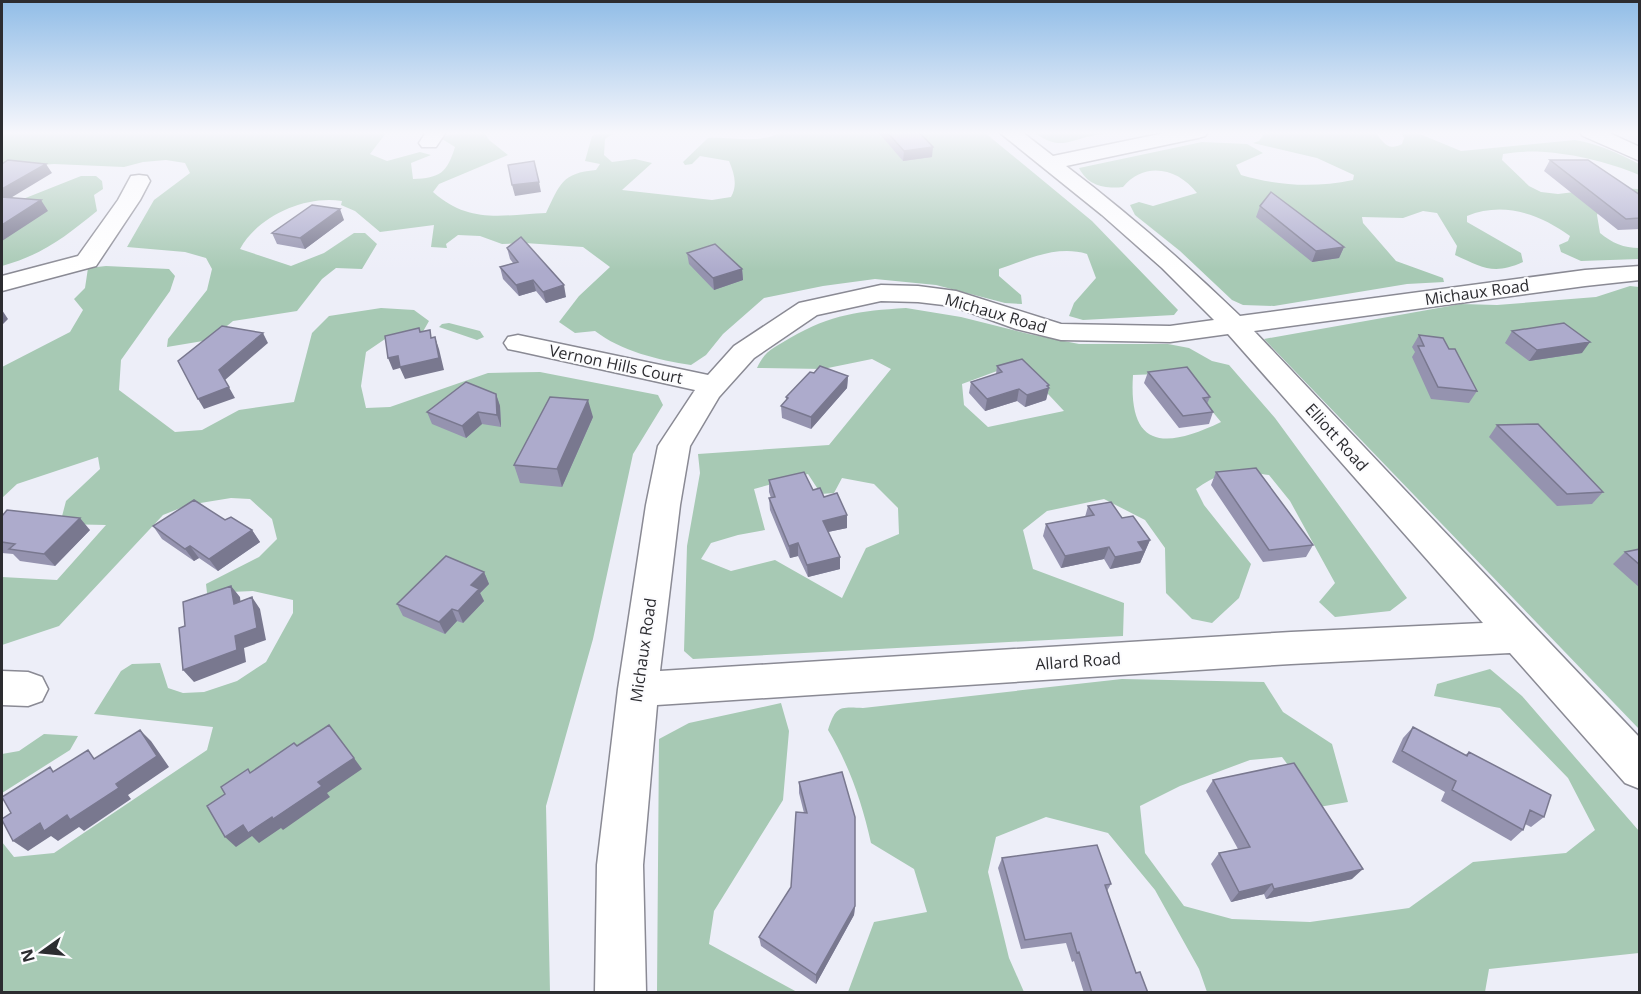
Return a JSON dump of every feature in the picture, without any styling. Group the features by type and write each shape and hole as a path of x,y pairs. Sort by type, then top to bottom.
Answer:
{"street":[{"name":"Elliott Road","path":"1069,178 1171,262 1234,325 1640,769"},
{"path":"2,284 87,261 113,225 139,181"},
{"name":"Michaux Road","path":"620,993 620,865 638,689 663,506 674,446 714,385 744,352 780,326 808,309 881,293 918,294 956,299 1025,323 1061,332 1170,334 1585,278 1640,273"},
{"name":"Vernon Hills Court","path":"518,343 714,385"},
{"name":"Allard Road","path":"638,689 1291,648 1519,637"}],"green space":[{"path":"75,178 99,178 102,181 103,189 94,195 97,211 41,251 2,266 2,203 18,201"},
{"path":"183,178 452,178 439,184 433,192 460,209 500,216 546,213 559,187 568,178 635,178 622,190 712,200 731,197 734,178 1040,178 1092,221 1178,310 1174,315 1083,320 1069,316 1074,303 1096,278 1087,254 1054,252 999,269 999,276 1021,295 1022,304 1005,303 936,285 875,279 823,286 764,298 723,334 706,355 691,365 640,354 616,344 595,331 575,333 559,322 579,296 610,267 583,247 525,243 502,244 480,236 458,235 446,244 447,248 431,247 434,225 380,232 355,211 341,205 342,201 328,200 313,201 284,210 258,227 240,249 291,266 324,253 354,233 365,233 377,244 362,269 336,268 322,279 297,311 233,321 216,335 203,341 167,347 168,339 207,290 212,269 206,258 185,252 127,247 154,200"},
{"path":"1133,178 1123,187 1104,187 1087,179"},
{"path":"1181,178 1253,178 1283,184 1310,185 1353,180 1521,178 1529,186 1541,192 1558,194 1607,188 1639,189 1639,203 1600,208 1597,215 1600,233 1618,244 1639,248 1639,259 1581,261 1561,252 1559,245 1568,241 1570,236 1558,228 1521,212 1494,210 1467,216 1467,222 1521,253 1523,262 1504,268 1489,268 1455,255 1457,246 1437,213 1423,211 1403,218 1362,217 1363,223 1396,261 1443,278 1444,282 1407,284 1274,306 1243,305 1232,300 1180,251 1135,215 1130,205 1139,202 1153,206 1197,193"},
{"path":"106,266 169,269 175,276 170,291 121,360 119,390 175,432 202,430 239,410 294,402 312,333 329,316 381,308 414,310 429,321 421,335 388,337 366,352 361,386 366,408 390,407 488,373 540,372 658,395 663,405 633,454 593,639 546,806 550,992 2,992 2,842 14,857 54,853 207,750 213,727 94,714 121,671 132,664 160,663 168,688 183,693 204,692 237,681 266,662 293,613 293,600 253,591 207,593 206,584 259,557 277,539 272,519 250,499 231,498 188,505 163,515 59,626 2,645 2,577 57,580 106,525 60,524 66,501 100,469 98,457 17,484 2,498 2,367 70,332 83,310 74,299 85,288 88,268"},
{"path":"1630,286 1639,287 1639,729 1264,339 1461,304 1497,305 1596,297"},
{"path":"906,308 961,317 1079,344 1168,344 1189,348 1212,361 1229,365 1275,418 1407,598 1390,611 1335,617 1319,602 1335,583 1290,501 1269,475 1239,472 1223,474 1196,489 1204,505 1251,564 1239,598 1212,623 1192,619 1166,593 1165,548 1145,520 1104,499 1047,511 1023,530 1033,569 1124,603 1123,636 693,659 684,651 687,546 700,473 698,454 829,445 891,369 872,359 823,369 757,368 763,357 771,350 805,330 846,315","holes":["1019,363 1064,411 988,427 964,405 962,384","1133,375 1183,376 1221,422 1183,436 1167,439 1154,436 1144,430 1137,417 1133,399","808,474 821,494 834,493 842,478 874,484 898,508 899,534 866,548 842,598 775,560 731,571 701,559 711,543 765,530 754,489"]},
{"path":"449,323 480,331 484,337 477,340 439,327"},
{"path":"1490,669 1522,696 1639,831 1639,953 1489,969 1485,992 1207,992 1199,969 1155,890 1108,833 1046,817 996,837 988,872 1009,958 1024,992 848,992 874,922 927,912 914,869 871,843 854,784 828,730 833,716 843,708 863,708 1122,679 1264,682 1283,712 1332,744 1348,802 1319,807 1282,757 1250,760 1180,786 1140,806 1145,853 1184,906 1232,919 1310,922 1409,908 1473,862 1566,853 1595,830 1568,778 1500,708 1434,696 1437,684"},
{"path":"781,703 789,731 783,800 714,911 709,944 797,992 657,992 659,739 689,723"},
{"path":"44,734 78,736 70,750 2,793 2,754 19,751"}],"building":[{"path":"2,178 21,178 2,189"},
{"path":"511,178 538,178 539,182 512,185"},
{"path":"1574,178 1615,178 1640,195 1640,218 1626,219"},
{"path":"1271,192 1344,247 1316,251 1260,206"},
{"path":"2,197 41,200 2,225"},
{"path":"312,205 340,209 300,238 272,233"},
{"path":"521,237 564,285 543,292 533,280 516,285 500,267 518,262 507,248"},
{"path":"715,244 742,269 713,278 687,253"},
{"path":"1564,323 1590,342 1537,350 1512,331"},
{"path":"222,326 263,333 219,370 229,387 198,399 178,361"},
{"path":"419,328 420,332 430,330 431,338 435,337 439,358 400,367 398,356 388,358 385,336"},
{"path":"1419,335 1443,338 1449,349 1455,349 1477,391 1438,387 1418,346 1424,346"},
{"path":"1022,359 1049,385 1047,386 1049,388 1027,395 1019,389 987,399 971,382 1002,372 997,366"},
{"path":"820,366 848,376 811,417 781,406 788,398 786,397 810,372 814,373"},
{"path":"1187,367 1210,397 1203,398 1213,412 1183,416 1148,372"},
{"path":"466,382 496,394 497,415 478,412 462,426 427,412"},
{"path":"550,397 588,400 557,469 514,465"},
{"path":"1538,424 1603,492 1567,494 1497,425"},
{"path":"1256,468 1313,545 1269,550 1216,472"},
{"path":"804,472 813,490 820,488 824,497 837,493 847,515 823,521 840,557 807,565 798,543 789,546 769,498 775,497 769,480"},
{"path":"194,500 225,520 231,517 252,530 209,559 190,546 185,549 153,526"},
{"path":"1111,502 1122,518 1133,516 1150,540 1138,542 1144,551 1115,557 1109,547 1065,556 1046,524 1094,515 1088,506"},
{"path":"7,510 80,518 44,554 9,549 15,544 2,542 2,516"},
{"path":"1640,549 1640,565 1625,552"},
{"path":"446,556 484,572 471,585 479,589 458,611 452,609 439,622 397,604"},
{"path":"231,586 234,604 252,597 257,628 235,636 237,650 183,670 179,628 185,626 183,602"},
{"path":"329,725 354,758 318,782 322,786 273,819 272,817 248,833 243,825 225,837 207,806 225,794 221,787 248,769 250,773 294,743 297,746"},
{"path":"1413,727 1467,756 1469,752 1551,795 1544,817 1530,810 1523,830 1452,790 1456,781 1402,751"},
{"path":"140,730 157,756 116,784 119,788 70,820 67,815 44,831 40,823 13,841 2,820 11,813 2,797 50,767 53,772 88,750 94,759"},
{"path":"1294,763 1363,869 1274,889 1272,884 1239,892 1219,853 1250,847 1213,780"},
{"path":"842,772 855,817 855,906 816,975 759,937 791,887 796,812 807,813 799,782"},
{"path":"1097,845 1111,884 1105,885 1136,973 1140,972 1148,993 1092,993 1071,933 1025,940 1002,858"}]}
